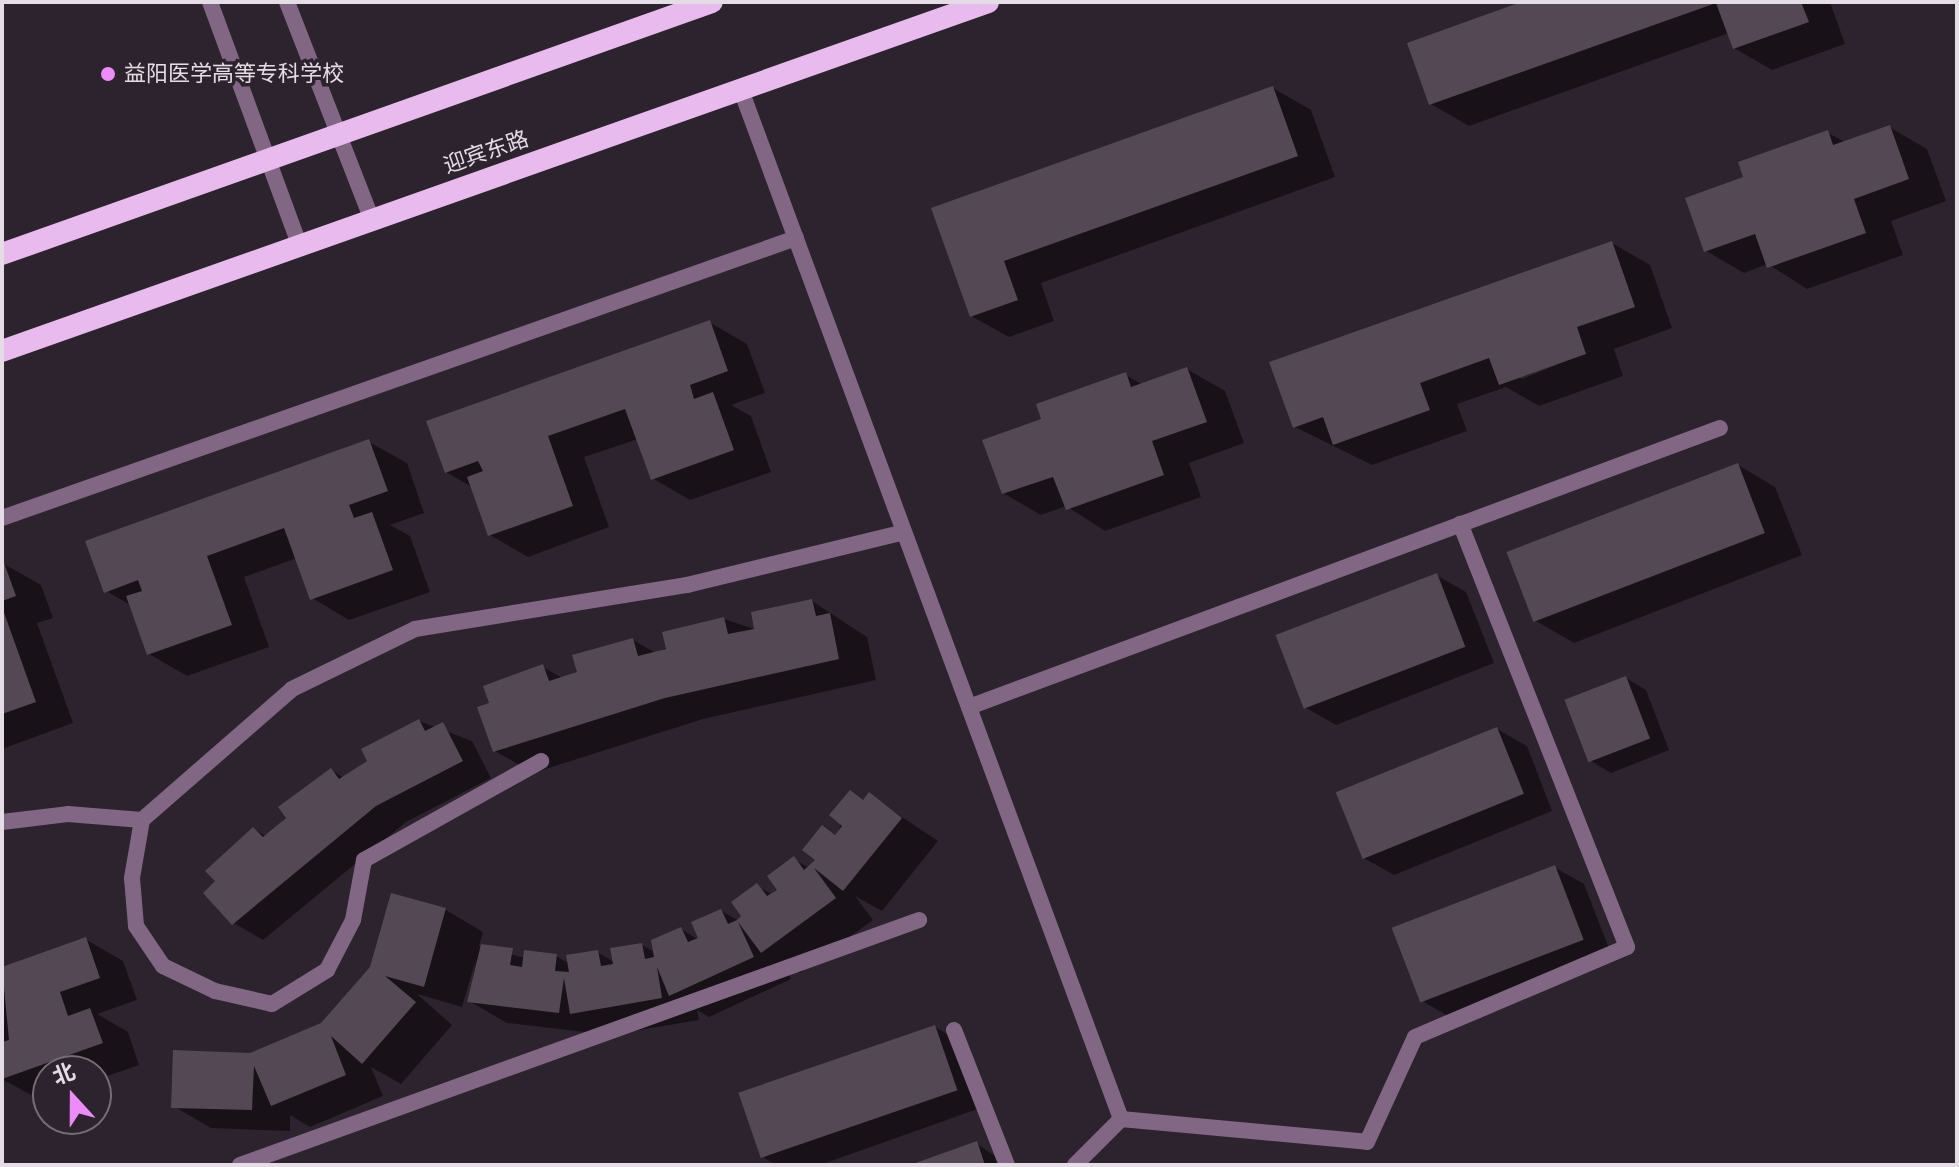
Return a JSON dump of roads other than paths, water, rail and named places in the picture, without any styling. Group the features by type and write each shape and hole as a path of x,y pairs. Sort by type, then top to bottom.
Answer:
{"highway":[{"path":"2,254 712,2"},
{"name":"迎宾东路","path":"2,351 988,2"}],"street":[{"path":"210,2 300,246"},
{"path":"287,2 372,220"},
{"path":"741,90 1121,1119"},
{"path":"2,518 796,238"},
{"path":"969,707 1720,428"},
{"path":"1121,1119 1367,1142 1415,1037 1627,947 1460,524"},
{"path":"541,761 364,860 353,920 327,970 272,1004 215,991 163,966 136,926 132,878 142,820 292,689 415,629 687,585 904,532"},
{"path":"2,822 68,814 142,820"},
{"path":"240,1165 919,920"},
{"path":"954,1030 1007,1165"},
{"path":"1075,1165 1121,1119"}],"place":[{"name":"益阳医学高等专科学校","path":"108,74"}]}
